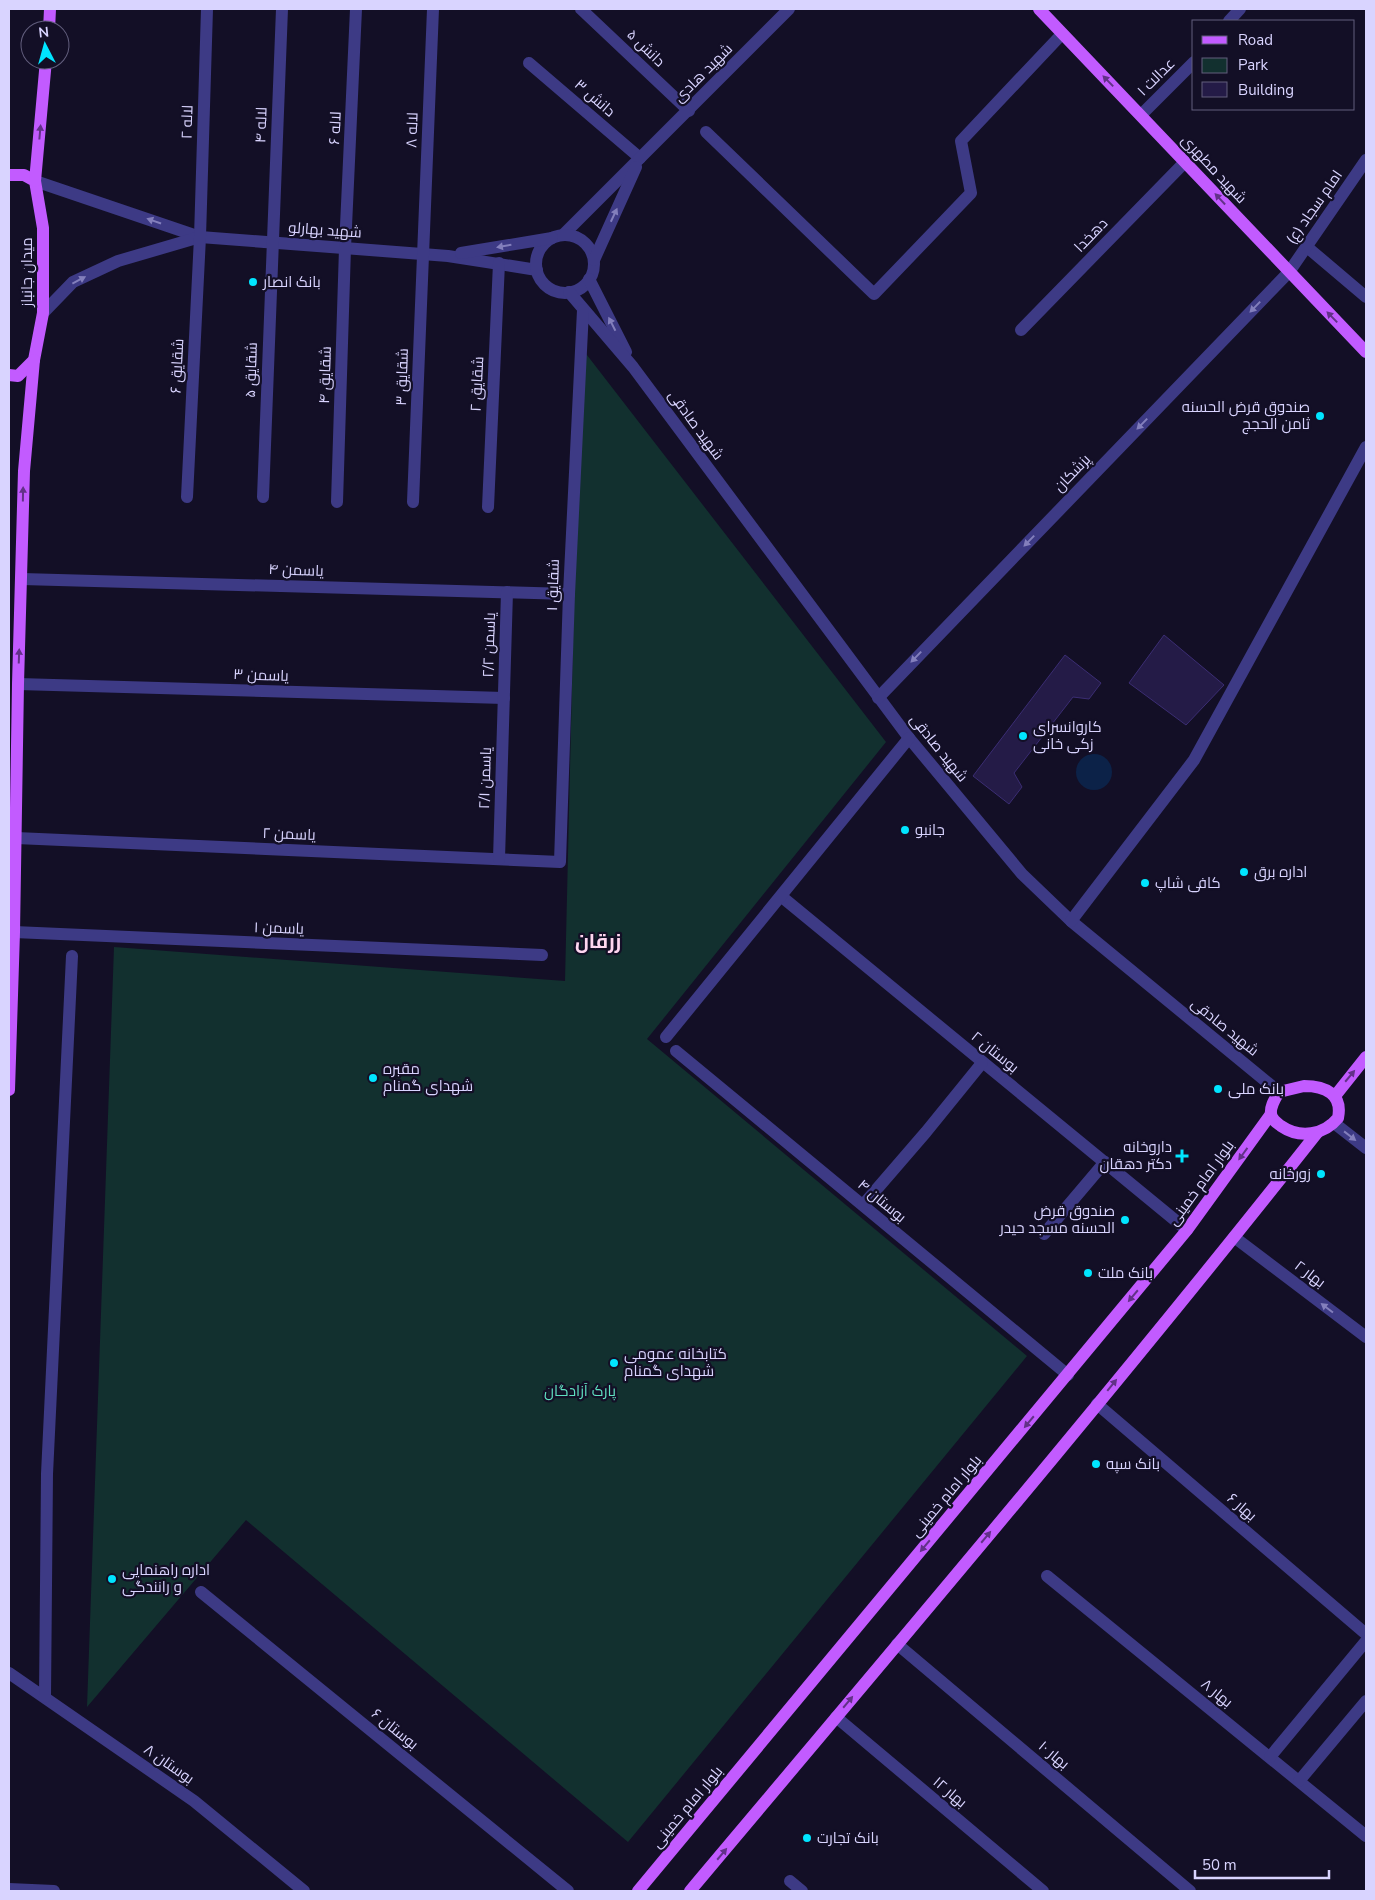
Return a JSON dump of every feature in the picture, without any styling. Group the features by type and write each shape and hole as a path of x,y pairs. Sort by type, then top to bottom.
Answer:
{"main road":[{"name":"شهید مطهری","path":"1038,9 1366,352"},
{"name":"میدان جانباز","path":"9,1090 24,471 34,360 43,313 42,228 36,181 45,70"},
{"path":"9,175 24,175 36,181"},
{"path":"9,376 18,376 34,360"},
{"path":"1335,1096 1366,1057"},
{"path":"690,1891 1097,1404 1317,1133 1334,1123 1338,1118 1340,1111 1335,1096 1319,1088 1311,1086 1280,1092 1272,1103 1271,1114 1275,1122 1286,1130 1298,1133 1317,1133"},
{"name":"بلوار امام خمینی","path":"638,1891 1188,1230 1271,1114"}],"street":[{"name":"لاله ۲","path":"200,237 207,9"},
{"name":"لاله ۴","path":"272,243 282,9"},
{"name":"لاله ۶","path":"345,248 356,9"},
{"name":"لاله ۸","path":"424,253 433,9"},
{"name":"دانش ۵","path":"581,9 688,111"},
{"name":"شهید هادی","path":"557,237 688,111 789,9"},
{"path":"1230,20 1240,9"},
{"path":"706,132 874,294 971,193 962,141 1062,34"},
{"name":"دانش ۳","path":"529,63 640,158"},
{"name":"عدالت ۱","path":"1141,115 1192,64"},
{"path":"557,237 544,244 539,251 536,260 540,278 552,290 569,292 581,288 592,273 594,260 640,158"},
{"name":"امام سجاد (ع)","path":"1289,272 1366,160"},
{"name":"دهخدا","path":"1021,330 1185,162"},
{"path":"36,181 200,237"},
{"path":"43,313 73,282 110,264 200,237"},
{"name":"شهید بهارلو","path":"200,237 424,253 537,270"},
{"name":"شقایق ۶","path":"188,497 200,237"},
{"path":"448,256 557,237 579,239 591,251 594,260"},
{"name":"شقایق ۵","path":"263,497 272,243"},
{"path":"1307,246 1366,296"},
{"name":"شقایق ۴","path":"338,502 345,248"},
{"name":"شقایق ۳","path":"414,502 424,253"},
{"name":"شقایق ۲","path":"488,507 499,263"},
{"name":"پزشکان","path":"878,698 1289,272"},
{"path":"589,279 634,368"},
{"path":"569,292 634,368"},
{"name":"شقایق ۱","path":"560,862 569,594 583,310"},
{"name":"شهید صادقی","path":"634,368 878,698 1022,874 1071,921 1280,1092"},
{"path":"1071,921 1194,760 1366,447"},
{"name":"یاسمن ۴","path":"22,579 569,594"},
{"name":"یاسمن ۲/۲","path":"504,698 506,592"},
{"name":"یاسمن ۳","path":"18,684 504,698"},
{"name":"یاسمن ۲/۱","path":"499,859 504,698"},
{"path":"666,1037 782,897 909,738"},
{"name":"یاسمن ۲","path":"16,838 560,862"},
{"name":"بوستان ۲","path":"782,897 982,1063 1188,1230"},
{"name":"یاسمن ۱","path":"14,932 542,955"},
{"path":"45,1697 47,1474 72,956"},
{"name":"بوستان ۴","path":"676,1051 1068,1375"},
{"path":"863,1205 982,1063"},
{"path":"1334,1123 1366,1148"},
{"path":"1044,1234 1104,1162"},
{"name":"بهار ۲","path":"1234,1237 1366,1337"},
{"name":"بهار ۶","path":"1097,1404 1366,1634"},
{"name":"بهار ۸","path":"1047,1576 1366,1836"},
{"name":"بوستان ۶","path":"201,1592 568,1891"},
{"path":"1270,1757 1366,1641"},
{"name":"بهار ۱۰","path":"897,1644 1190,1891"},
{"name":"بوستان ۸","path":"9,1673 194,1801 304,1891"},
{"path":"1300,1781 1366,1702"},
{"name":"بهار ۱۲","path":"836,1717 1043,1891"},
{"path":"790,1881 802,1891"},
{"path":"9,1889 54,1891"}],"green space":[{"name":"پارک آزادگان","path":"580,346 886,742 647,1039 1027,1356 628,1842 246,1520 87,1707 114,947 565,981"}],"water":[{"path":"1094,754 1107,759 1112,772 1107,785 1094,790 1081,785 1076,772 1081,759"}],"building":[{"path":"1164,635 1224,685 1186,725 1129,683"},
{"name":"کاروانسرای زکی خانی","path":"1065,655 1101,683 1089,699 1073,697 1014,773 1022,787 1009,804 973,776"}],"place":[{"name":"بانک انصار","path":"253,282"},
{"name":"صندوق قرض الحسنه ثامن الحجج","path":"1320,416"},
{"name":"کاروانسرای زکی خانی","path":"1023,736"},
{"name":"جانبو","path":"905,830"},
{"name":"اداره برق","path":"1244,872"},
{"name":"کافی شاپ","path":"1145,883"},
{"name":"مقبره شهدای گمنام","path":"373,1078"},
{"name":"بانک ملی","path":"1218,1089"},
{"name":"داروخانه دکتر دهقان","path":"1182,1156"},
{"name":"زورخانه","path":"1321,1174"},
{"name":"صندوق قرض الحسنه مسجد حیدر","path":"1125,1220"},
{"name":"بانک ملت","path":"1088,1273"},
{"name":"کتابخانه عمومی شهدای گمنام","path":"614,1363"},
{"name":"بانک سپه","path":"1096,1464"},
{"name":"اداره راهنمایی و رانندگی","path":"112,1579"},
{"name":"بانک تجارت","path":"807,1838"}],"district":[{"name":"زرقان","path":"598,941"}]}
